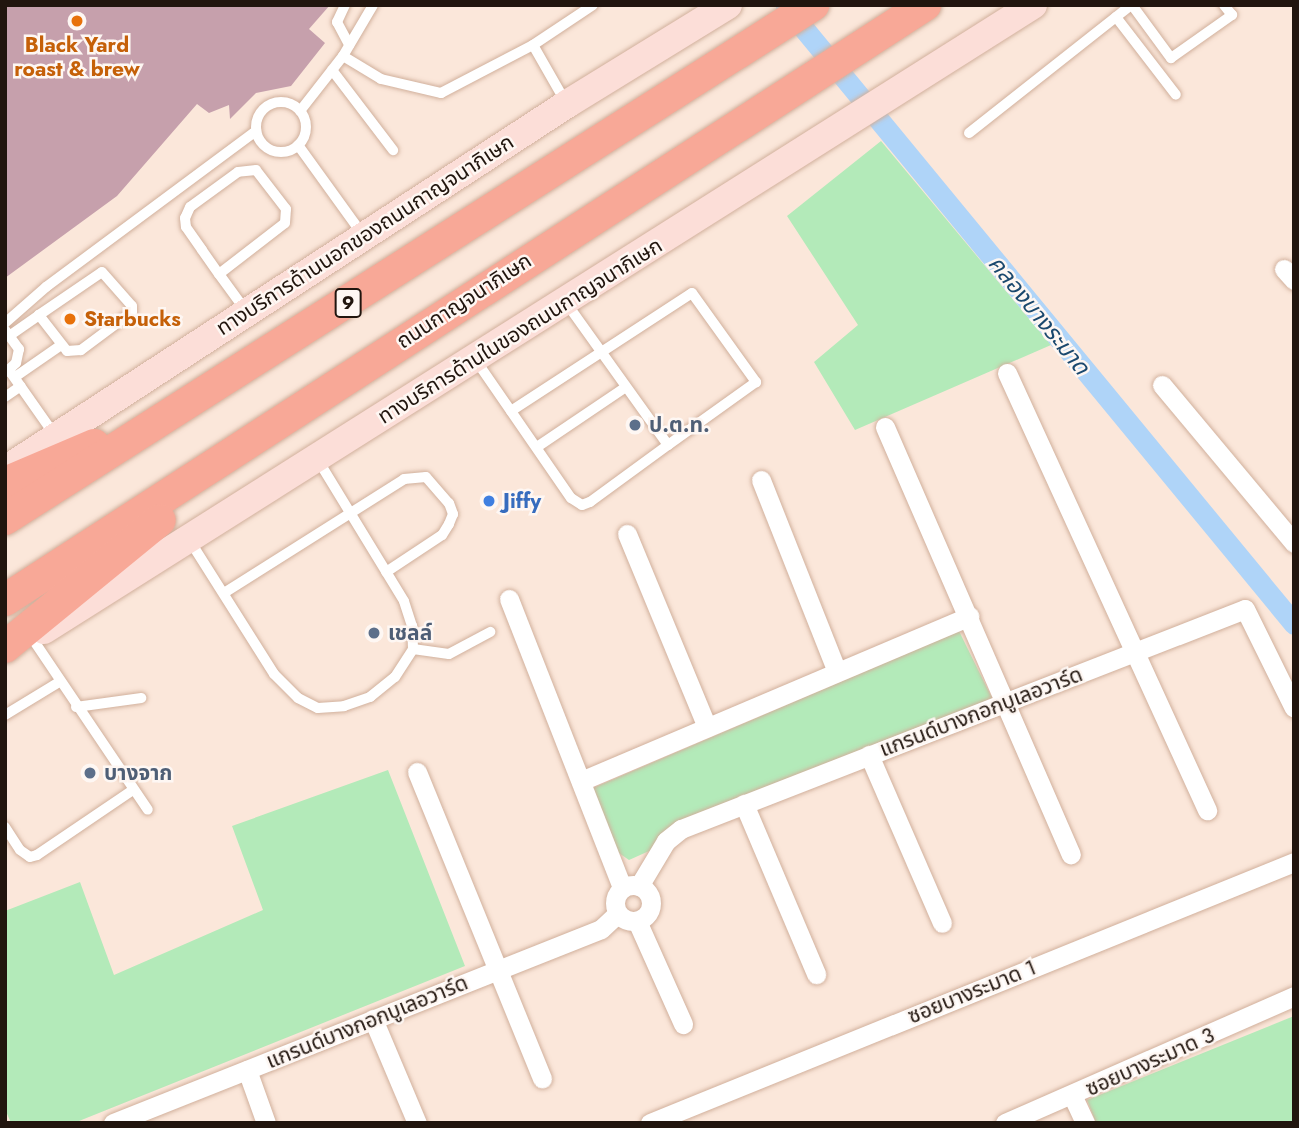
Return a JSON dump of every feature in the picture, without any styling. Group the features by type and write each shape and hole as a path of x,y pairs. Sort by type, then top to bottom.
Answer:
{"highway":[{"name":"9","path":"5,519 690,86 813,5"},
{"name":"ถนนกาญจนาภิเษก","path":"5,600 925,5"},
{"path":"5,483 185,406"},
{"path":"19,642 278,423"}],"main road":[{"name":"ทางบริการด้านนอกของถนนกาญจนาภิเษก","path":"5,470 567,104 728,5"},
{"name":"ทางบริการด้านในของถนนกาญจนาภิเษก","path":"5,654 19,642 318,460 1033,5"}],"street":[{"path":"1007,373 1207,810"},
{"path":"1162,385 1294,542"},
{"path":"885,427 1007,701 1071,854"},
{"path":"761,480 837,672"},
{"path":"627,534 707,727"},
{"path":"509,599 581,781 630,887 648,893 651,905 646,917 637,921 617,914 614,903 630,887"},
{"name":"แกรนด์บางกอกบูเลอวาร์ด","path":"630,887 666,841 681,829 1245,609 1294,708"},
{"path":"581,781 969,616"},
{"path":"869,755 942,923"},
{"path":"416,772 542,1078"},
{"path":"744,804 816,974"},
{"name":"ซอยบางระมาด 1","path":"650,1123 1294,862"},
{"name":"แกรนด์บางกอกบูเลอวาร์ด","path":"116,1122 601,929 617,914"},
{"path":"637,921 683,1024"},
{"name":"ซอยบางระมาด 3","path":"1005,1123 1073,1097 1294,996"},
{"path":"373,1019 417,1123"},
{"path":"247,1070 266,1123"},
{"path":"1073,1097 1085,1123"}],"lane":[{"path":"345,5 337,22 349,45"},
{"path":"300,111 343,56 373,5"},
{"path":"343,56 381,79 441,93 533,44 593,5"},
{"path":"969,133 1131,5 1171,58 1232,15 1224,5"},
{"path":"1116,17 1176,95"},
{"path":"533,44 567,104"},
{"path":"332,70 393,150"},
{"path":"5,323 46,286 256,131 259,115 270,105 286,103 300,111 306,126 298,145 287,152 271,150 256,131"},
{"path":"298,145 364,236"},
{"path":"219,274 285,223 286,209 253,169 238,172 185,215 186,227 219,274 246,312"},
{"path":"5,397 19,356 8,332 39,315 103,272 132,306 128,318 77,353 61,345 39,315"},
{"path":"475,359 571,498 582,505 756,382 692,293 511,411"},
{"path":"566,302 668,445"},
{"path":"13,376 61,345"},
{"path":"13,376 57,438"},
{"path":"537,447 625,387"},
{"path":"188,538 275,674 299,698 318,708 344,706 370,697 395,677 413,649 404,601 318,460"},
{"path":"224,593 415,475 435,484 449,503 453,514 442,535 386,572"},
{"path":"413,649 449,654 490,632"},
{"path":"19,642 59,682 148,810"},
{"path":"5,715 59,682"},
{"path":"76,707 141,698"},
{"path":"5,827 20,850 30,857 37,855 133,790"}],"green space":[{"path":"881,141 1051,345 855,430 814,362 858,325 787,216"},
{"path":"959,631 992,698 629,860 616,851 593,788"},
{"path":"388,770 465,966 74,1123 11,1123 5,1109 5,911 80,882 114,975 263,910 232,826"},
{"path":"1294,1016 1294,1123 1096,1123 1087,1100"}],"building":[{"path":"5,5 330,5 309,29 325,43 291,86 256,93 230,119 229,105 209,113 197,104 117,196 5,278"}],"waterway":[{"name":"คลองบางระมาด","path":"786,7 1294,624"}],"place":[{"name":"Black Yard roast & brew","path":"77,21"},
{"name":"Starbucks","path":"70,319"},
{"name":"ป.ต.ท.","path":"635,425"},
{"name":"Jiffy","path":"489,501"},
{"name":"เชลล์","path":"374,633"},
{"name":"บางจาก","path":"90,773"}]}
